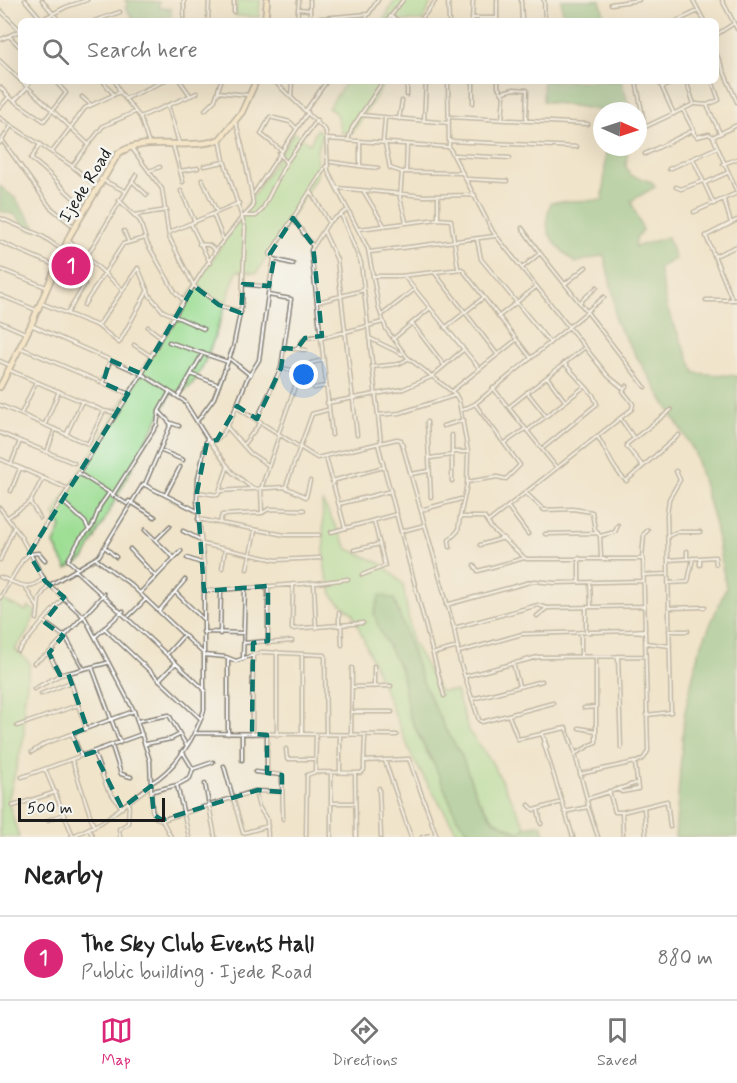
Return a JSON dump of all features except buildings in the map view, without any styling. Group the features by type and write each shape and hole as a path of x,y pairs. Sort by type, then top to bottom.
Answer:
{"main road":[{"path":"264,18 266,0"},
{"name":"Ijede Road","path":"19,347 82,205 120,149 128,145 176,144 219,137 234,121 253,84"},
{"name":"Ijede Road","path":"0,387 31,325 68,240 100,179 118,154 131,147 220,139 235,122 253,84"},
{"name":"Ijede Road","path":"0,382 9,367"}],"street":[{"path":"25,0 39,18"},
{"path":"42,0 57,18"},
{"path":"44,18 87,0"},
{"path":"183,18 184,0"},
{"path":"208,18 209,0"},
{"path":"234,0 234,12"},
{"path":"297,18 299,0"},
{"path":"310,0 310,18"},
{"path":"367,18 378,0"},
{"path":"394,18 390,16 403,0"},
{"path":"422,18 435,1 430,0"},
{"path":"448,0 449,18"},
{"path":"472,18 473,0"},
{"path":"497,0 497,18"},
{"path":"522,0 522,18"},
{"path":"544,0 545,18"},
{"path":"611,4 639,0"},
{"path":"693,0 702,18"},
{"path":"722,0 737,29"},
{"path":"298,9 310,10"},
{"path":"0,10 18,27"},
{"path":"683,18 698,11"},
{"path":"103,18 120,12"},
{"path":"330,18 369,14"},
{"path":"719,33 733,24"},
{"path":"0,40 18,32"},
{"path":"9,36 18,45"},
{"path":"0,62 18,79"},
{"path":"719,64 737,102"},
{"path":"24,84 88,144"},
{"path":"15,100 29,84"},
{"path":"0,87 9,97 43,121 66,92 58,84"},
{"path":"105,84 114,95"},
{"path":"116,84 140,117 149,144"},
{"path":"125,99 158,84"},
{"path":"182,84 190,96"},
{"path":"205,110 214,103 220,84"},
{"path":"277,84 324,128 327,139 326,166 369,253 381,315 392,340 408,359 456,395 462,410 468,452 467,482 462,499 458,531 449,540 450,547"},
{"path":"291,96 292,84"},
{"path":"0,598 142,374 161,337 210,263 216,250 253,207 254,193 324,86 322,84"},
{"path":"348,140 361,115 382,84"},
{"path":"407,84 407,95"},
{"path":"424,121 426,84"},
{"path":"448,84 449,147 495,236 608,376 625,387 633,408 488,522"},
{"path":"473,84 473,103"},
{"path":"499,84 502,92 502,119"},
{"path":"637,84 645,127 694,104 707,105 719,99 713,84"},
{"path":"661,84 674,114"},
{"path":"663,88 671,84"},
{"path":"687,84 694,104"},
{"path":"502,92 515,89 527,90 525,120"},
{"path":"52,152 83,110 120,92"},
{"path":"218,92 248,95"},
{"path":"140,117 197,93"},
{"path":"0,107 9,97"},
{"path":"82,97 91,105"},
{"path":"399,119 402,101"},
{"path":"168,105 183,182"},
{"path":"707,105 720,133"},
{"path":"683,110 697,137 709,134 712,137 737,193 694,212"},
{"path":"72,166 102,126 135,112"},
{"path":"361,115 449,123"},
{"path":"286,163 280,151 261,133 270,117 290,122 296,128"},
{"path":"449,117 588,124"},
{"path":"0,118 72,166 95,185"},
{"path":"386,118 384,143 390,168 404,172 464,174"},
{"path":"244,216 256,216 262,210 286,163 317,120"},
{"path":"235,122 240,130 239,140 249,185 254,193"},
{"path":"712,137 737,125"},
{"path":"11,126 1,142 51,207 72,225"},
{"path":"647,153 694,131"},
{"path":"198,421 210,406 219,385 237,337 241,312 244,216 224,162 220,139"},
{"path":"327,139 449,147"},
{"path":"449,141 578,147"},
{"path":"360,142 360,166"},
{"path":"40,144 32,159 51,173 70,196 82,205"},
{"path":"406,223 401,194 407,145"},
{"path":"131,147 162,189 167,210 168,233 194,286 219,305 241,312"},
{"path":"669,170 716,148"},
{"path":"455,155 510,158"},
{"path":"693,159 714,204"},
{"path":"723,164 737,159"},
{"path":"204,166 224,162"},
{"path":"331,162 378,168"},
{"path":"293,264 274,259 270,254 326,166"},
{"path":"149,171 160,167"},
{"path":"180,171 198,168"},
{"path":"676,187 681,189 727,173"},
{"path":"87,256 118,200 135,175"},
{"path":"100,179 125,191"},
{"path":"202,179 217,212"},
{"path":"467,179 507,181"},
{"path":"132,181 147,195"},
{"path":"336,188 438,197 475,195"},
{"path":"181,191 195,222"},
{"path":"311,192 329,222"},
{"path":"364,192 384,225"},
{"path":"438,197 438,219"},
{"path":"118,200 135,215 144,227 145,238 175,292 184,301"},
{"path":"723,200 731,223"},
{"path":"168,233 239,203"},
{"path":"135,215 167,210"},
{"path":"332,435 327,410 322,337 311,257 313,245 329,222 346,212"},
{"path":"213,214 224,240"},
{"path":"341,214 357,249 364,290 384,467 444,696"},
{"path":"0,218 42,236 61,249"},
{"path":"293,218 313,245"},
{"path":"358,229 438,219 451,220 458,268"},
{"path":"732,299 706,236 737,220"},
{"path":"190,224 210,263"},
{"path":"522,228 645,387"},
{"path":"124,231 128,240"},
{"path":"324,232 337,260 357,435"},
{"path":"369,253 495,236"},
{"path":"84,305 120,248 128,240 145,238"},
{"path":"477,239 481,259 518,301 550,343"},
{"path":"68,240 122,289"},
{"path":"0,242 54,265"},
{"path":"199,244 208,245 216,250"},
{"path":"714,256 736,248"},
{"path":"522,268 540,253"},
{"path":"211,442 217,440 227,427 259,360 274,259"},
{"path":"565,284 586,267"},
{"path":"98,326 138,268 147,282 148,290 164,311 204,329"},
{"path":"373,276 404,276 458,268 462,270 531,358"},
{"path":"0,269 46,287"},
{"path":"435,272 497,354"},
{"path":"404,276 479,368"},
{"path":"67,314 86,284"},
{"path":"243,284 269,288"},
{"path":"498,317 537,287"},
{"path":"580,302 597,287"},
{"path":"381,315 415,289"},
{"path":"41,303 98,326 119,343 148,290"},
{"path":"317,302 364,290"},
{"path":"0,295 36,310"},
{"path":"257,419 281,368 291,299 268,295"},
{"path":"462,410 475,404 604,297"},
{"path":"445,328 484,298"},
{"path":"706,300 737,300"},
{"path":"392,340 430,308"},
{"path":"0,322 25,333"},
{"path":"297,349 305,338 345,333 383,322"},
{"path":"412,323 444,365"},
{"path":"31,325 142,374 178,397 188,406 207,438 239,480 254,489"},
{"path":"148,327 161,337"},
{"path":"369,338 403,354"},
{"path":"452,392 516,340"},
{"path":"169,342 228,362"},
{"path":"134,345 151,356"},
{"path":"19,347 129,394"},
{"path":"284,348 306,350"},
{"path":"508,407 585,348"},
{"path":"327,403 374,392 400,390 431,377 463,350"},
{"path":"178,397 203,353"},
{"path":"229,358 250,375"},
{"path":"372,367 399,364 408,359"},
{"path":"103,383 111,360"},
{"path":"311,363 324,360"},
{"path":"0,361 36,382 104,411 117,412"},
{"path":"542,449 596,406 597,402 564,363"},
{"path":"262,513 261,489 299,375 297,371 281,368"},
{"path":"191,374 219,385"},
{"path":"547,377 565,401"},
{"path":"21,414 36,382"},
{"path":"314,388 326,386"},
{"path":"506,443 585,386"},
{"path":"494,388 557,468"},
{"path":"45,424 59,391"},
{"path":"527,392 546,416"},
{"path":"169,393 159,411 157,425 111,495 100,506 89,530 80,538 68,560 205,690"},
{"path":"377,415 400,413 456,395"},
{"path":"67,433 82,401"},
{"path":"467,482 497,477 506,479 520,465 475,404"},
{"path":"0,405 88,444 104,411"},
{"path":"236,407 316,458 401,440 480,722 554,703"},
{"path":"286,488 312,414 327,410"},
{"path":"642,465 626,446 671,410"},
{"path":"159,411 171,423 179,426"},
{"path":"620,418 634,438"},
{"path":"443,426 464,420"},
{"path":"243,445 261,422"},
{"path":"427,422 431,497"},
{"path":"38,619 39,597 49,585 96,559 106,548 146,484 162,451 171,423"},
{"path":"227,427 259,461 268,465"},
{"path":"46,452 55,429"},
{"path":"0,433 74,463"},
{"path":"452,435 452,481"},
{"path":"597,436 608,452 611,464 626,481 679,435"},
{"path":"45,770 56,792 72,836 94,827 129,803 160,777 182,751 201,719 205,690 204,564 197,511 197,492 207,438"},
{"path":"11,464 20,441"},
{"path":"162,451 183,460"},
{"path":"430,458 468,452"},
{"path":"326,457 345,528"},
{"path":"0,459 67,489"},
{"path":"197,492 218,495 228,466"},
{"path":"166,495 180,467"},
{"path":"332,481 384,467"},
{"path":"11,490 20,468"},
{"path":"411,474 428,471"},
{"path":"647,715 671,712 667,574 669,499 680,480 676,471"},
{"path":"79,473 111,495 127,504 129,501 156,517"},
{"path":"8,517 30,502 44,478"},
{"path":"220,490 286,488 306,497 310,481"},
{"path":"482,481 484,486"},
{"path":"146,484 197,511"},
{"path":"339,504 391,491"},
{"path":"526,494 544,510 573,509 592,512 595,530 599,535 601,558"},
{"path":"421,510 462,499"},
{"path":"60,500 85,522 89,530"},
{"path":"30,502 40,518"},
{"path":"508,507 528,534"},
{"path":"0,508 8,517 44,579 83,615 134,711 150,761 154,815 162,820 171,837"},
{"path":"220,522 222,515 262,513 269,509 304,510"},
{"path":"331,532 397,514"},
{"path":"460,517 482,517 524,558"},
{"path":"198,519 285,535 319,535"},
{"path":"362,575 385,566 374,521"},
{"path":"402,531 425,525"},
{"path":"545,534 599,535 615,532 618,525"},
{"path":"156,540 170,526"},
{"path":"0,560 14,527"},
{"path":"145,530 174,558"},
{"path":"247,569 255,530"},
{"path":"459,652 522,634 645,630 642,558 644,534 648,530"},
{"path":"183,531 201,542 250,555 287,561 320,558"},
{"path":"668,536 677,532 700,532"},
{"path":"480,545 504,538"},
{"path":"354,550 380,544"},
{"path":"106,548 116,557"},
{"path":"130,549 156,577"},
{"path":"222,568 225,549"},
{"path":"140,593 182,551"},
{"path":"687,551 687,558"},
{"path":"29,553 39,554 45,560"},
{"path":"668,560 714,557 716,564"},
{"path":"187,558 204,564"},
{"path":"474,565 478,571 524,558 642,558"},
{"path":"579,558 579,582"},
{"path":"668,583 688,582 693,558"},
{"path":"700,558 700,565"},
{"path":"96,559 140,593 203,654 234,661 253,655 277,652 302,656 324,655 327,658 326,735"},
{"path":"643,575 667,574"},
{"path":"0,577 25,587 36,585 44,579"},
{"path":"204,591 348,579"},
{"path":"159,611 186,580"},
{"path":"446,605 534,581 590,583 644,581"},
{"path":"314,583 316,628"},
{"path":"590,583 591,606"},
{"path":"293,584 292,629 363,623"},
{"path":"267,643 268,586"},
{"path":"25,587 37,606"},
{"path":"243,659 245,588"},
{"path":"220,633 221,590"},
{"path":"176,593 203,619"},
{"path":"34,663 49,653 63,635 104,594"},
{"path":"18,651 64,597"},
{"path":"129,616 146,599"},
{"path":"454,628 538,605 547,608 644,606"},
{"path":"586,607 586,631"},
{"path":"669,608 705,607"},
{"path":"537,616 547,608"},
{"path":"95,637 123,611"},
{"path":"339,613 342,645"},
{"path":"44,622 63,635 83,669"},
{"path":"104,628 201,719"},
{"path":"581,631 581,656"},
{"path":"580,774 636,762 648,753 645,632 630,631"},
{"path":"669,631 688,631"},
{"path":"203,632 243,633"},
{"path":"167,654 184,635"},
{"path":"243,644 292,641"},
{"path":"645,642 670,646"},
{"path":"434,653 458,647"},
{"path":"277,652 277,735"},
{"path":"49,653 60,675"},
{"path":"252,734 253,655"},
{"path":"302,656 302,735"},
{"path":"618,656 621,748"},
{"path":"466,676 538,657 645,656"},
{"path":"575,752 595,745 596,657"},
{"path":"228,658 228,734"},
{"path":"34,689 60,675 108,663"},
{"path":"159,680 176,663"},
{"path":"513,663 519,686"},
{"path":"374,666 374,687"},
{"path":"92,667 120,743"},
{"path":"351,735 352,668"},
{"path":"68,673 87,728"},
{"path":"472,699 543,681"},
{"path":"41,694 71,682"},
{"path":"351,687 391,686"},
{"path":"17,726 78,705"},
{"path":"584,708 596,707"},
{"path":"32,752 38,746 134,711"},
{"path":"351,712 392,712"},
{"path":"138,721 167,715 186,745"},
{"path":"509,716 519,739 566,728 575,752 588,807 598,837"},
{"path":"579,728 596,731"},
{"path":"194,733 397,735"},
{"path":"541,733 545,739 573,837"},
{"path":"72,734 81,756"},
{"path":"21,777 142,734"},
{"path":"146,744 179,735"},
{"path":"242,735 242,760"},
{"path":"267,735 267,773"},
{"path":"315,772 316,735"},
{"path":"340,735 340,772"},
{"path":"306,836 307,775 315,772 355,774 364,772 365,735"},
{"path":"112,746 121,774 131,777"},
{"path":"286,750 287,759 315,759"},
{"path":"152,791 177,785 190,778 193,769 182,751"},
{"path":"94,752 107,789 122,808"},
{"path":"72,759 94,827"},
{"path":"364,761 409,759 437,835 422,837"},
{"path":"385,761 411,837"},
{"path":"193,769 213,762"},
{"path":"615,788 624,792 639,789 636,782 636,762"},
{"path":"224,766 243,833 268,826"},
{"path":"255,772 282,775 283,819"},
{"path":"331,773 331,837"},
{"path":"355,774 356,837"},
{"path":"587,799 636,782"},
{"path":"206,784 215,837"},
{"path":"177,785 189,837"},
{"path":"379,789 381,837"},
{"path":"162,820 255,791 282,792"},
{"path":"255,791 268,826 268,837"},
{"path":"609,791 615,812 667,801 670,827"},
{"path":"13,806 56,792"},
{"path":"529,806 533,810 562,802"},
{"path":"120,837 119,829 128,823 129,803"},
{"path":"332,803 354,803"},
{"path":"644,806 646,837"},
{"path":"564,812 588,807"},
{"path":"538,809 541,824"},
{"path":"622,812 622,837"},
{"path":"48,820 64,814"},
{"path":"89,829 93,837"}],"highlighted area":[{"path":"293,218 313,245 322,336 305,338 297,349 284,348 281,368 257,419 237,406 217,440 207,442 197,492 204,591 268,586 268,641 253,643 252,734 267,735 267,773 282,775 282,792 258,790 162,820 154,815 151,786 122,808 94,752 81,756 72,734 87,728 68,673 60,675 49,653 63,636 44,622 64,597 45,581 29,554 128,394 103,383 110,360 142,374 194,286 219,305 241,313 243,284 269,286 274,259 270,254"}],"green space":[{"path":"125,0 159,2 159,8 171,9 171,17 133,18 125,7 128,6"},
{"path":"236,0 260,0 259,17 236,16"},
{"path":"395,0 432,0 424,18 385,18"},
{"path":"561,0 600,0 605,18 564,18"},
{"path":"345,84 384,84 353,132 341,133 336,113 328,108"},
{"path":"543,84 622,84 628,102 593,102 593,109 543,101"},
{"path":"317,129 323,134 317,150 317,175 257,273 237,271 200,371 193,383 185,390 172,392 84,559 67,569 54,544 61,527 53,515 149,358 294,132 310,144"},
{"path":"605,156 627,156 626,166 630,175 652,182 655,187 631,201 643,230 636,238 635,247 668,237 675,259 659,268 667,308 695,373 737,376 737,837 675,837 684,716 698,653 726,588 715,525 694,451 615,321 614,298 604,255 575,263 555,243 548,230 547,222 551,202 603,200"},
{"path":"0,186 15,198 37,229 29,230 15,215 0,211"},
{"path":"322,501 348,549 382,564 403,584 412,641 440,691 456,691 469,732 491,761 526,827 520,833 494,820 477,797 461,754 445,729 422,680 394,599 379,629 401,670 409,715 435,766 457,818 474,837 460,837 414,761 353,614 333,597 325,570"},
{"path":"380,595 394,599 422,680 445,729 461,754 477,797 493,820 519,833 526,827 541,824 547,837 474,837 457,818 435,766 409,715 401,670 379,629 374,613"},
{"path":"0,599 26,611 29,607 36,612 27,633 15,649 30,663 24,703 24,736 8,801 19,837 0,837"}],"place":[{"name":"The Sky Club Events Hall","path":"71,266"}]}
